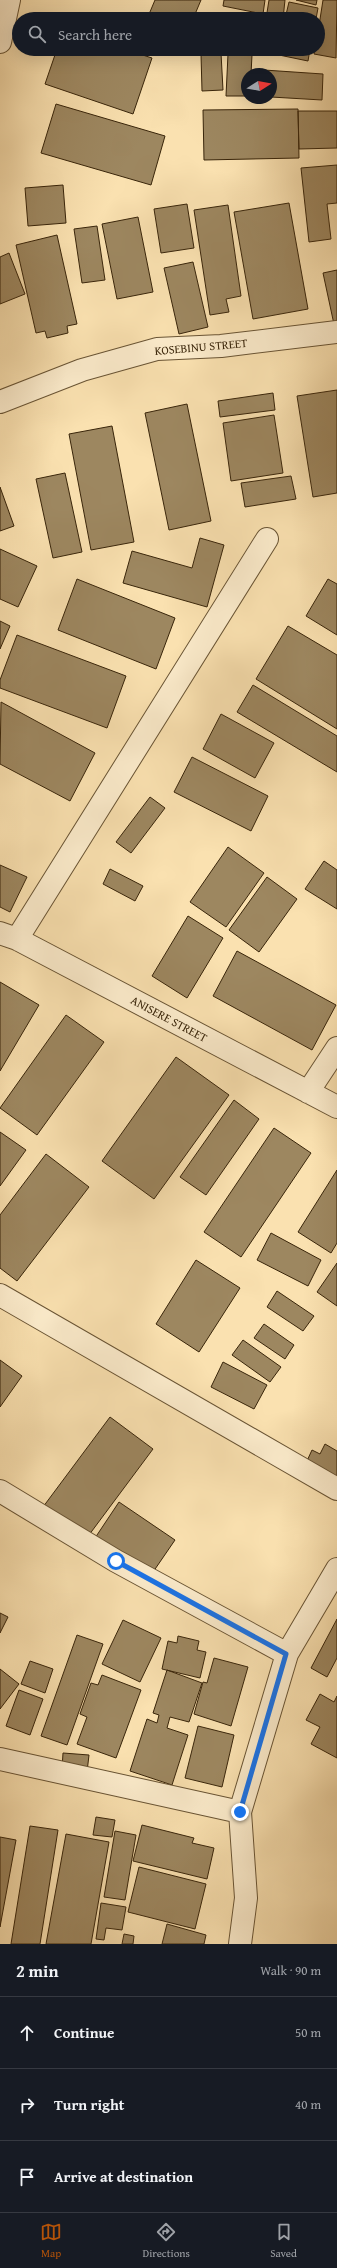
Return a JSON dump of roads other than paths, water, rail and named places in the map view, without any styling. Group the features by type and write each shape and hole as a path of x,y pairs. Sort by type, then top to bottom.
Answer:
{"street":[{"path":"0,42 9,0"},
{"name":"KOSEBINU STREET","path":"0,402 82,370 157,349 221,346 337,332"},
{"path":"9,936 267,539"},
{"name":"ANISERE STREET","path":"9,936 337,1107"},
{"path":"308,1092 337,1048"},
{"path":"0,1295 337,1489"},
{"path":"0,1491 116,1561 286,1654"},
{"path":"240,1944 246,1898 240,1812 286,1654 337,1569"},
{"path":"0,1759 240,1812"}]}
